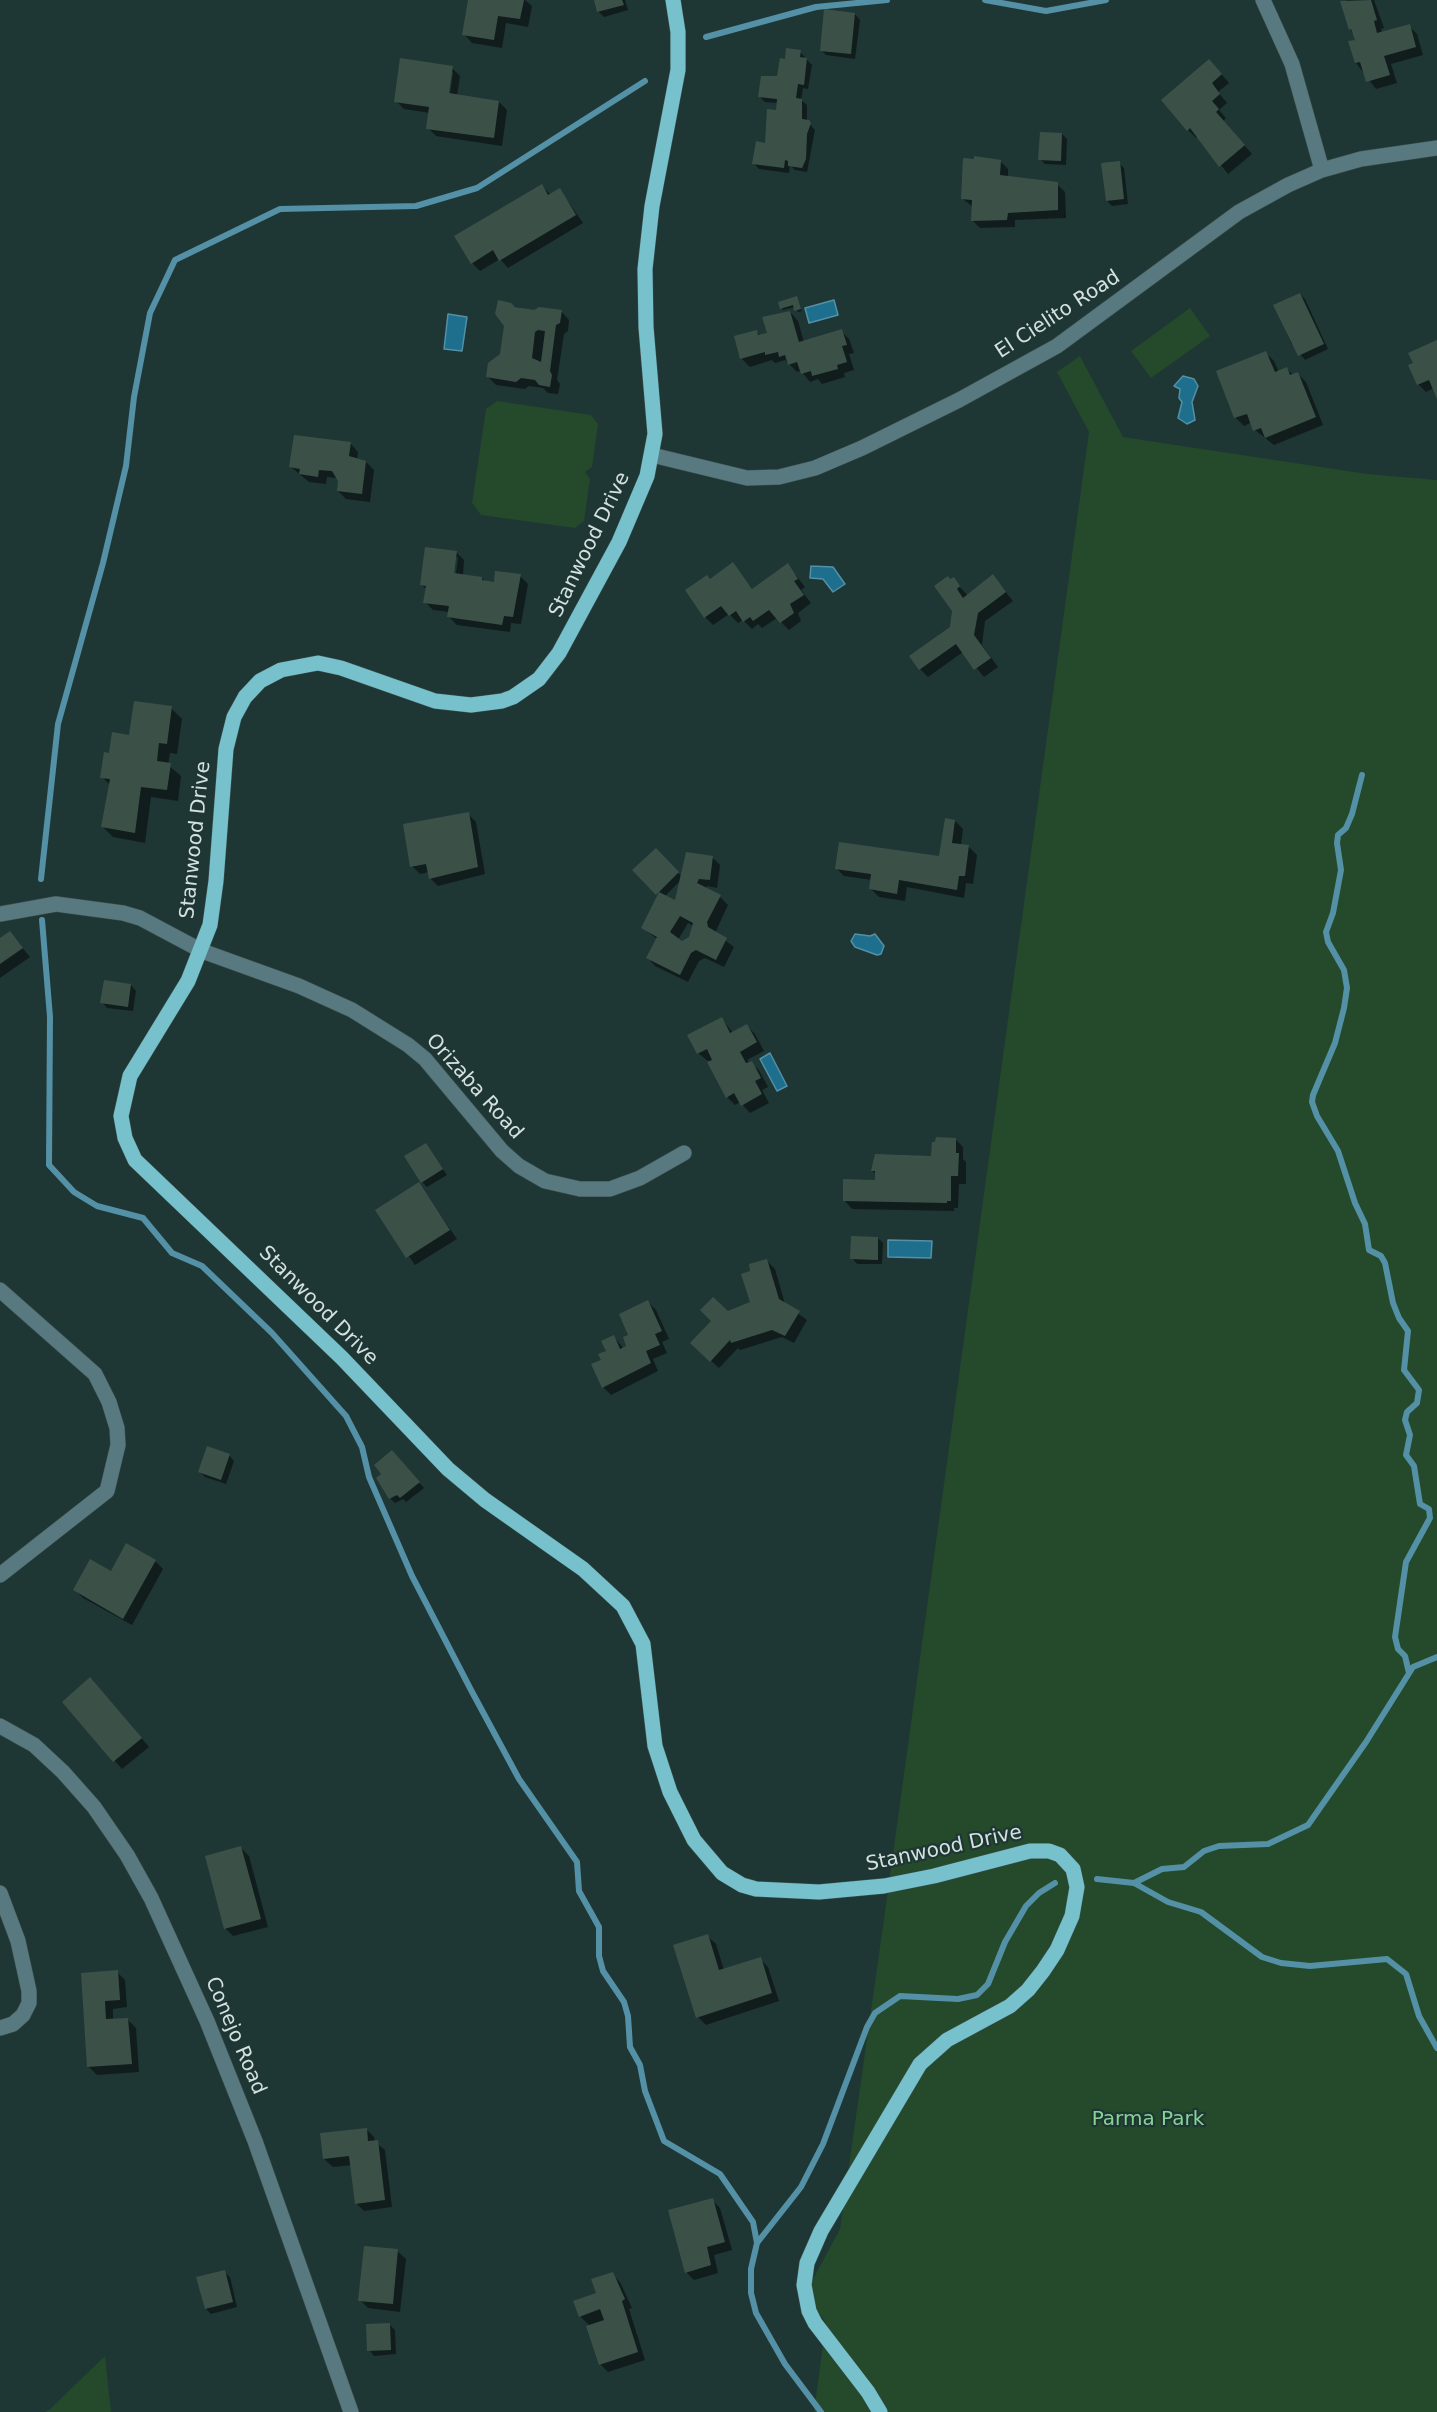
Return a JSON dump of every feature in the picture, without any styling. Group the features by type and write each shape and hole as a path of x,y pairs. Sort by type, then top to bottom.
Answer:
{"main road":[{"name":"Stanwood Drive","path":"673,0 678,32 678,70 652,206 645,269 646,327 655,434 652,455 634,509 574,628 543,674 521,693 490,704 453,704 412,695 341,668 318,663 281,670 252,688 239,706 228,736 215,896 202,951 180,996 130,1076 121,1116 130,1150 162,1188 236,1254 342,1358 447,1469 485,1500 583,1569 623,1606 643,1644 651,1724 664,1777 686,1826 711,1863 742,1885 756,1889 790,1892 884,1886 1039,1850 1060,1855 1073,1869 1077,1887 1072,1916 1065,1935 1048,1964 1028,1990 1010,2006 947,2040 920,2064 821,2231 807,2264 804,2285 809,2311 815,2323 868,2392 880,2412"}],"street":[{"path":"1263,0 1292,64 1322,170"},
{"name":"El Cielito Road","path":"652,455 747,478 785,476 839,458 959,400 1058,346 1239,212 1322,170 1389,153 1437,148"},
{"name":"Orizaba Road","path":"0,914 56,904 96,907 140,918 202,951 327,998 371,1020 408,1045 442,1077 502,1151 519,1166 545,1181 580,1189 610,1188 640,1178 684,1153"},
{"path":"0,1290 95,1374 109,1402 117,1428 118,1445 107,1491 0,1575"},
{"name":"Conejo Road","path":"0,1726 34,1745 63,1772 93,1807 127,1855 151,1898 207,2021 255,2141 351,2412"},
{"path":"0,1893 18,1941 29,1991 29,2002 23,2015 13,2024 0,2028"}],"green space":[{"path":"1190,308 1210,336 1151,378 1131,351"},
{"name":"Parma Park","path":"1080,356 1123,437 1367,474 1437,480 1437,2412 814,2412 826,2323 805,2294 840,2229 884,1919 1089,432 1057,372"},
{"path":"497,401 591,415 598,424 592,467 585,472 590,479 584,521 575,528 481,515 472,503 486,409"},
{"path":"105,2356 111,2412 45,2412 49,2410"}],"water":[{"path":"834,300 838,315 809,323 805,308"},
{"path":"448,314 467,317 462,351 444,349"},
{"path":"1183,376 1194,379 1198,386 1192,402 1195,420 1187,424 1178,418 1182,402 1179,398 1180,389 1174,386"},
{"path":"811,566 833,567 845,584 833,592 823,579 810,578"},
{"path":"855,934 870,936 875,934 884,946 881,954 877,955 855,947 851,941"},
{"path":"770,1053 787,1086 777,1091 760,1059"},
{"path":"888,1240 932,1241 931,1258 888,1257"}],"building":[{"path":"468,0 524,0 520,19 498,16 494,40 462,35"},
{"path":"594,0 622,0 624,5 597,12"},
{"path":"1371,0 1377,20 1374,21 1377,33 1410,24 1416,47 1384,56 1390,75 1366,82 1360,62 1355,63 1348,41 1355,40 1351,29 1349,30 1340,1"},
{"path":"824,9 855,13 851,54 820,51"},
{"path":"786,48 801,50 800,57 807,58 804,85 798,84 796,98 802,99 802,119 809,120 811,123 807,134 806,159 802,168 788,166 788,161 785,160 784,168 752,164 756,141 765,143 767,109 776,110 777,99 758,97 761,76 777,76 780,58 785,59"},
{"path":"400,58 453,66 449,93 499,101 494,138 426,129 429,107 394,102"},
{"path":"1209,59 1222,74 1212,83 1220,94 1212,101 1219,109 1216,112 1245,145 1219,167 1190,128 1187,131 1161,100"},
{"path":"1040,132 1062,133 1061,161 1038,160"},
{"path":"974,156 1001,160 1000,175 1058,182 1058,210 1008,213 1007,220 971,221 972,200 961,199 963,158 974,159"},
{"path":"1120,161 1124,199 1106,201 1101,163"},
{"path":"542,184 548,195 560,188 576,215 499,261 493,250 471,264 454,236"},
{"path":"1300,293 1324,344 1298,356 1273,305"},
{"path":"797,296 801,309 794,311 793,305 780,309 778,302"},
{"path":"498,300 511,303 515,307 534,310 539,307 562,310 560,323 556,325 550,387 539,385 535,380 521,378 516,382 486,377 488,363 500,354 504,326 495,314","holes":["545,331 541,362 532,358 535,332"]},
{"path":"790,311 799,342 842,329 847,345 842,346 847,362 837,365 838,369 812,376 811,371 801,374 797,362 788,365 785,355 779,357 778,352 765,355 765,352 740,359 734,336 757,330 758,335 767,333 762,317"},
{"path":"1437,340 1437,399 1429,380 1417,385 1408,365 1413,363 1408,353"},
{"path":"1266,351 1275,372 1287,367 1290,375 1298,372 1316,417 1265,438 1261,428 1253,431 1247,414 1234,418 1216,371"},
{"path":"294,435 351,442 349,456 366,461 362,494 337,491 338,481 332,471 319,470 318,477 299,474 300,469 289,467"},
{"path":"425,547 457,551 454,573 482,577 482,580 494,582 495,571 521,574 513,617 504,616 502,625 447,617 449,606 423,603 426,586 420,585"},
{"path":"733,562 752,589 788,563 798,579 794,581 804,595 790,604 794,613 780,623 769,610 753,621 750,617 743,622 736,611 729,616 721,606 704,618 685,590 707,575 710,579"},
{"path":"993,574 1006,592 978,613 974,635 991,658 974,670 956,644 919,670 909,656 950,627 952,611 934,586 948,576 950,579 954,577 960,586 957,589 963,598"},
{"path":"134,701 172,706 167,744 159,743 157,761 171,763 167,790 141,787 135,833 101,827 110,779 100,778 104,752 109,753 112,732 129,735"},
{"path":"469,812 478,867 429,879 426,864 410,867 403,824"},
{"path":"945,818 955,820 952,843 969,845 965,876 959,876 957,890 899,880 897,894 869,889 871,874 835,869 839,842 939,856"},
{"path":"656,848 679,872 656,895 632,870"},
{"path":"686,852 713,856 710,880 699,879 697,883 721,895 707,922 708,927 727,938 716,960 696,950 691,953 680,975 646,958 657,937 641,928 659,892 675,900","holes":["680,916 693,923 689,937 682,941 670,932"]},
{"path":"10,931 23,948 0,964 0,938"},
{"path":"104,980 131,984 128,1007 100,1003"},
{"path":"722,1017 730,1033 747,1024 757,1042 740,1052 746,1063 752,1061 761,1078 755,1081 762,1094 741,1106 734,1093 726,1098 707,1062 712,1060 707,1049 697,1054 687,1035"},
{"path":"936,1137 956,1138 956,1153 959,1153 958,1176 951,1176 951,1201 947,1203 843,1201 843,1179 875,1180 875,1171 871,1171 875,1154 931,1156 932,1142 935,1142"},
{"path":"426,1143 443,1169 421,1183 404,1156"},
{"path":"419,1182 450,1230 406,1258 375,1210"},
{"path":"851,1236 878,1237 878,1260 850,1259"},
{"path":"767,1259 779,1299 800,1311 785,1336 772,1330 731,1343 730,1340 710,1362 690,1343 711,1321 700,1310 713,1297 728,1311 750,1302 741,1274 750,1271 749,1264"},
{"path":"648,1300 662,1331 655,1334 660,1345 646,1351 651,1363 602,1388 591,1364 601,1360 598,1354 606,1351 601,1341 614,1335 620,1349 626,1346 623,1337 628,1335 619,1314"},
{"path":"207,1446 230,1454 221,1480 198,1472"},
{"path":"392,1450 420,1482 400,1498 397,1495 389,1499 376,1478 381,1474 374,1465"},
{"path":"126,1543 156,1560 123,1619 73,1590 90,1559 111,1571"},
{"path":"90,1677 142,1738 113,1762 62,1702"},
{"path":"241,1846 261,1919 224,1929 205,1856"},
{"path":"708,1934 719,1970 761,1957 772,1993 696,2018 673,1945"},
{"path":"118,1970 120,2000 105,2001 106,2019 128,2018 132,2064 87,2067 81,1973"},
{"path":"367,2128 368,2141 378,2140 385,2200 355,2204 349,2156 323,2159 320,2133"},
{"path":"713,2198 725,2242 707,2247 711,2265 685,2273 668,2210"},
{"path":"364,2246 398,2249 393,2304 358,2301"},
{"path":"225,2270 233,2302 205,2309 196,2277"},
{"path":"613,2272 625,2299 622,2301 638,2352 599,2365 586,2326 604,2320 600,2309 579,2317 573,2301 596,2293 591,2279"},
{"path":"390,2323 391,2350 367,2351 366,2324"}],"waterway":[{"path":"706,37 816,7 887,0"},
{"path":"985,0 1046,11 1106,0"},
{"path":"41,879 58,724 103,563 126,466 134,397 150,313 175,260 280,209 416,206 477,188 645,81"},
{"path":"1362,775 1352,814 1346,828 1338,835 1341,870 1333,913 1326,932 1328,942 1344,970 1347,988 1344,1008 1335,1043 1312,1102 1317,1116 1338,1151 1355,1203 1365,1224 1369,1250 1381,1256 1385,1263 1393,1303 1408,1331 1404,1370 1419,1390 1417,1403 1407,1412 1405,1420 1410,1435 1406,1455 1414,1466 1420,1504 1429,1509 1430,1518 1406,1562 1395,1637 1398,1649 1405,1656 1409,1673"},
{"path":"42,920 50,1017 49,1165 74,1192 97,1206 143,1218 172,1253 202,1266 272,1333 346,1416 362,1447 369,1477 412,1576 471,1690 519,1779 577,1862 579,1891 599,1927 599,1956 603,1971 624,2002 628,2016 630,2047 640,2065 645,2091 664,2141 720,2174 753,2222 757,2243"},
{"path":"1097,1879 1134,1883 1162,1869 1184,1867 1204,1851 1219,1846 1268,1844 1308,1825 1366,1742 1413,1667 1437,1657"},
{"path":"821,2412 785,2364 756,2313 751,2293 751,2269 757,2243 801,2187 823,2144 867,2027 875,2013 900,1996 958,1999 977,1995 988,1984 1005,1942 1026,1906 1039,1893 1055,1883"},
{"path":"1134,1883 1168,1902 1201,1912 1262,1957 1281,1963 1310,1966 1387,1959 1406,1974 1419,2016 1437,2048"}]}
